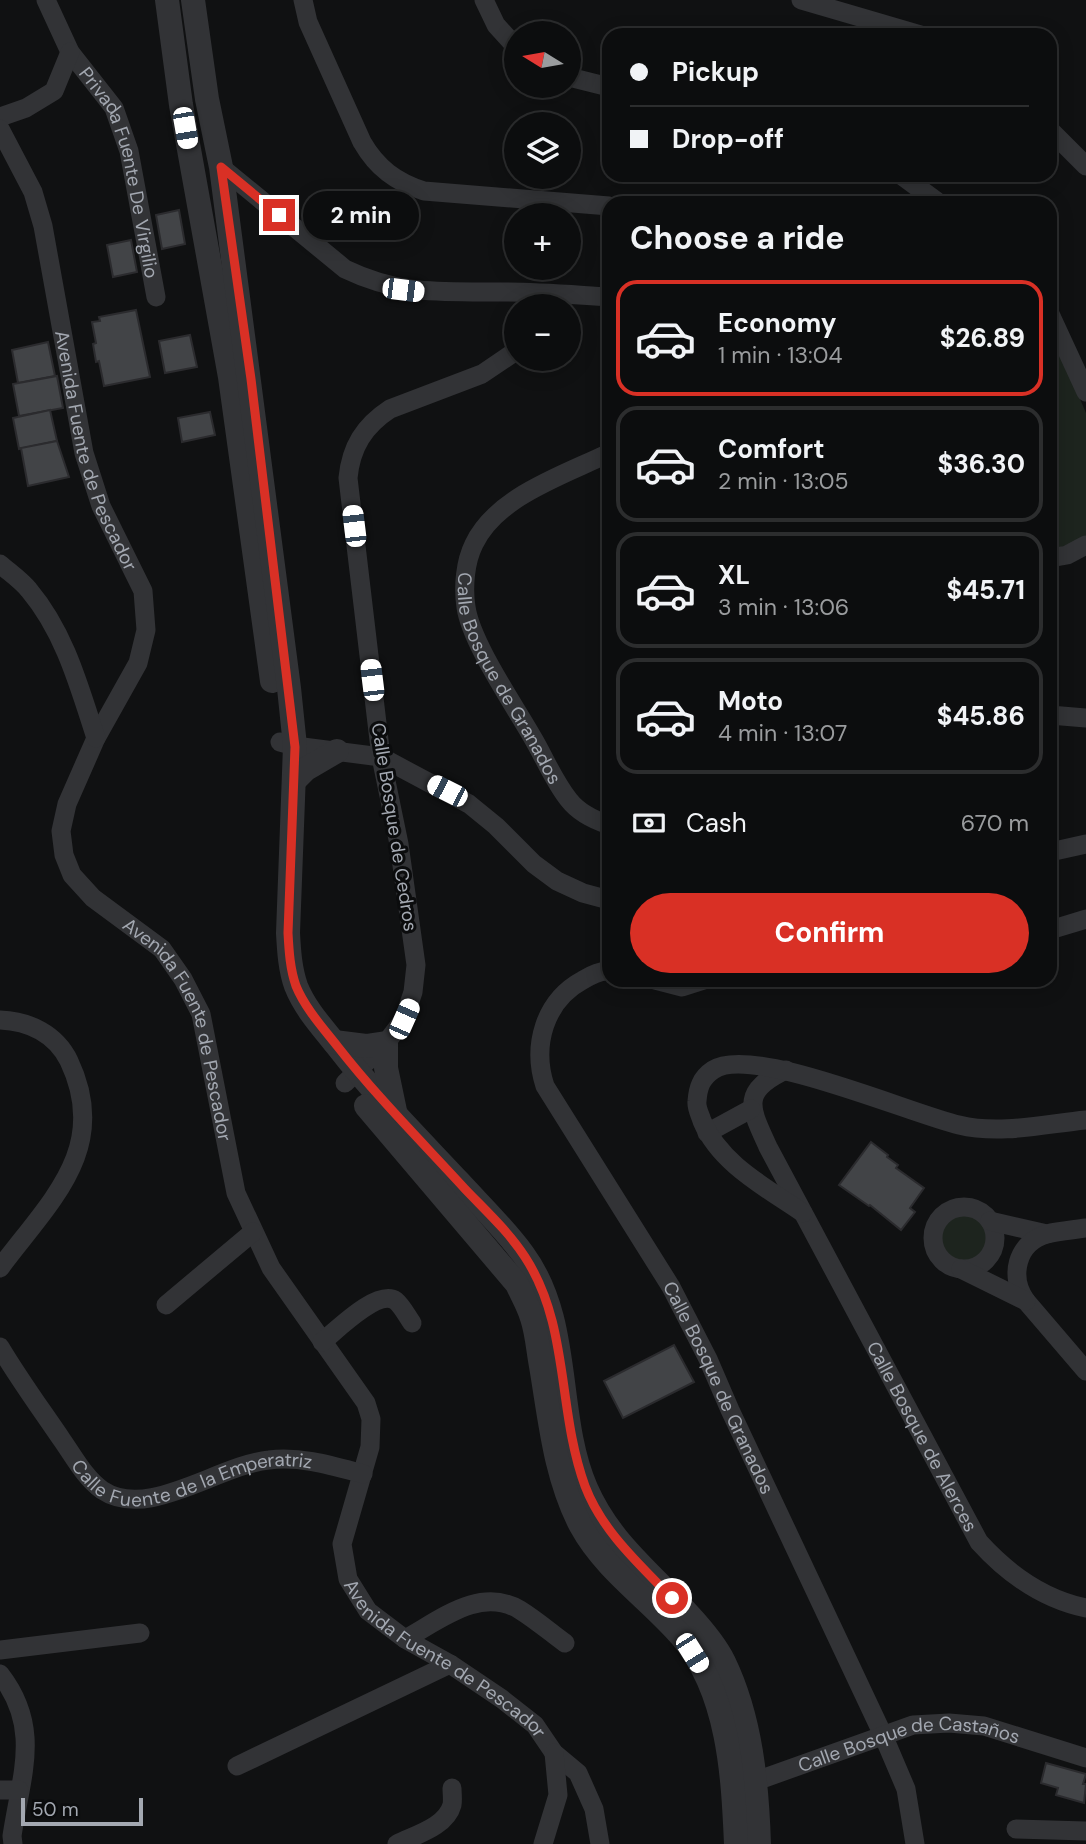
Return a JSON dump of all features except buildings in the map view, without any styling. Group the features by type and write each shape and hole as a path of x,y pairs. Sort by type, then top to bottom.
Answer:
{"street":[{"name":"Privada Fuente De Virgilio","path":"46,0 70,51 114,108 129,151 156,297"},
{"path":"167,0 181,105 230,377 294,781 288,933 290,962 296,986 307,1007 334,1042 351,1077 396,1115 514,1243 538,1279 551,1312 573,1442 585,1486 619,1543 690,1616 723,1661 741,1710 756,1782 759,1844"},
{"path":"193,0 207,99 221,167 251,379 288,744 275,942 279,969 298,1015 517,1284 533,1319 555,1446 568,1494 581,1526 602,1556 682,1637 702,1669 720,1712 732,1788 736,1844"},
{"path":"303,0 308,22 362,142 368,154 386,173 410,187 424,191 602,205"},
{"path":"484,0 496,25 504,34"},
{"path":"801,0 897,28"},
{"name":"Privada Fuente De Virgilio","path":"0,117 26,108 54,91 70,51"},
{"path":"581,80 602,85"},
{"name":"Avenida Fuente de Pescador","path":"0,130 33,192 43,226 84,453 102,506 143,591 146,631 138,663 96,738 67,804 61,831 64,855 72,875 93,898 162,949 183,979 201,1014 236,1193 271,1268 369,1411 370,1447 342,1544 348,1579 369,1611 405,1639 450,1664 502,1699 535,1725 554,1752 578,1773 594,1808 600,1844"},
{"path":"1057,137 1086,166"},
{"path":"221,167 345,269 364,279 403,290 422,292 527,294"},
{"path":"910,182 930,196"},
{"path":"581,299 602,298"},
{"path":"1057,329 1086,392"},
{"name":"Calle Bosque de Cedros","path":"351,1077 386,1043 404,1019 410,1005 416,965 401,858 381,757 348,478 352,456 362,434 379,416 390,409 482,374 504,359"},
{"name":"Calle Bosque de Granados","path":"602,456 515,499 493,517 474,544 465,577 466,608 477,639 569,801 592,820 602,823"},
{"path":"1057,557 1086,545"},
{"path":"0,564 27,588 52,622 74,670 96,738"},
{"path":"1057,716 1086,718"},
{"path":"288,744 381,757 469,804 496,826 534,864 557,881 602,898"},
{"path":"294,781 306,769 337,751"},
{"path":"1057,850 1086,844"},
{"path":"1057,928 1086,919"},
{"name":"Calle Bosque de Granados","path":"602,973 578,982 557,1001 549,1013 538,1060 545,1086 671,1287 708,1359 906,1788 915,1844"},
{"path":"0,1020 16,1021 44,1031 65,1052 79,1083 85,1118 80,1147 65,1181 0,1268"},
{"path":"334,1042 366,1046 386,1043 389,1092 396,1115"},
{"name":"Calle Bosque de Alerces","path":"806,1216 738,1168 707,1133 696,1106 700,1082 715,1068 740,1063 786,1070 959,1125 1007,1128 1086,1120"},
{"path":"707,1133 751,1109 755,1091 768,1078 786,1070"},
{"name":"Calle Bosque de Alerces","path":"751,1109 768,1147 979,1542 1025,1583 1061,1601 1086,1608"},
{"path":"738,1168 768,1147"},
{"path":"961,1269 974,1267 986,1260 993,1248 995,1234 990,1221 979,1211 967,1207 953,1209 941,1217 934,1228 933,1242 938,1255 948,1265 1027,1301"},
{"path":"990,1221 1047,1234"},
{"path":"1086,1228 1047,1234 1030,1243 1016,1268 1017,1286 1027,1301 1086,1371"},
{"path":"166,1306 253,1231"},
{"path":"993,1248 1019,1259"},
{"path":"321,1342 372,1301 384,1297 397,1301 412,1323"},
{"name":"Calle Fuente de la Emperatriz","path":"0,1347 89,1479 112,1495 130,1500 149,1499 235,1468 267,1460 293,1459 363,1474"},
{"path":"405,1639 462,1608 483,1600 502,1602 520,1610 565,1643"},
{"path":"0,1650 140,1633"},
{"path":"237,1766 450,1664"},
{"path":"0,1674 13,1692 25,1721 26,1755 10,1790 13,1844"},
{"name":"Calle Bosque de Castaños","path":"732,1788 756,1782 913,1725 949,1723 984,1726 1086,1758"},
{"path":"543,1844 558,1795 554,1752"},
{"path":"397,1844 434,1826 445,1817 452,1805 452,1788"},
{"path":"1016,1829 1086,1831"}],"shaded area":[{"path":"1057,345 1086,413 1086,536 1057,548"},
{"path":"964,1212 974,1214 982,1220 988,1228 988,1248 982,1256 974,1262 964,1264 954,1262 946,1256 940,1248 938,1238 940,1228 946,1220 954,1214"}],"route":[{"path":"279,215 221,167 251,379 295,747 288,933 290,962 296,986 307,1007 356,1070 523,1254 538,1279 551,1312 573,1442 585,1486 619,1543 672,1598"}]}
